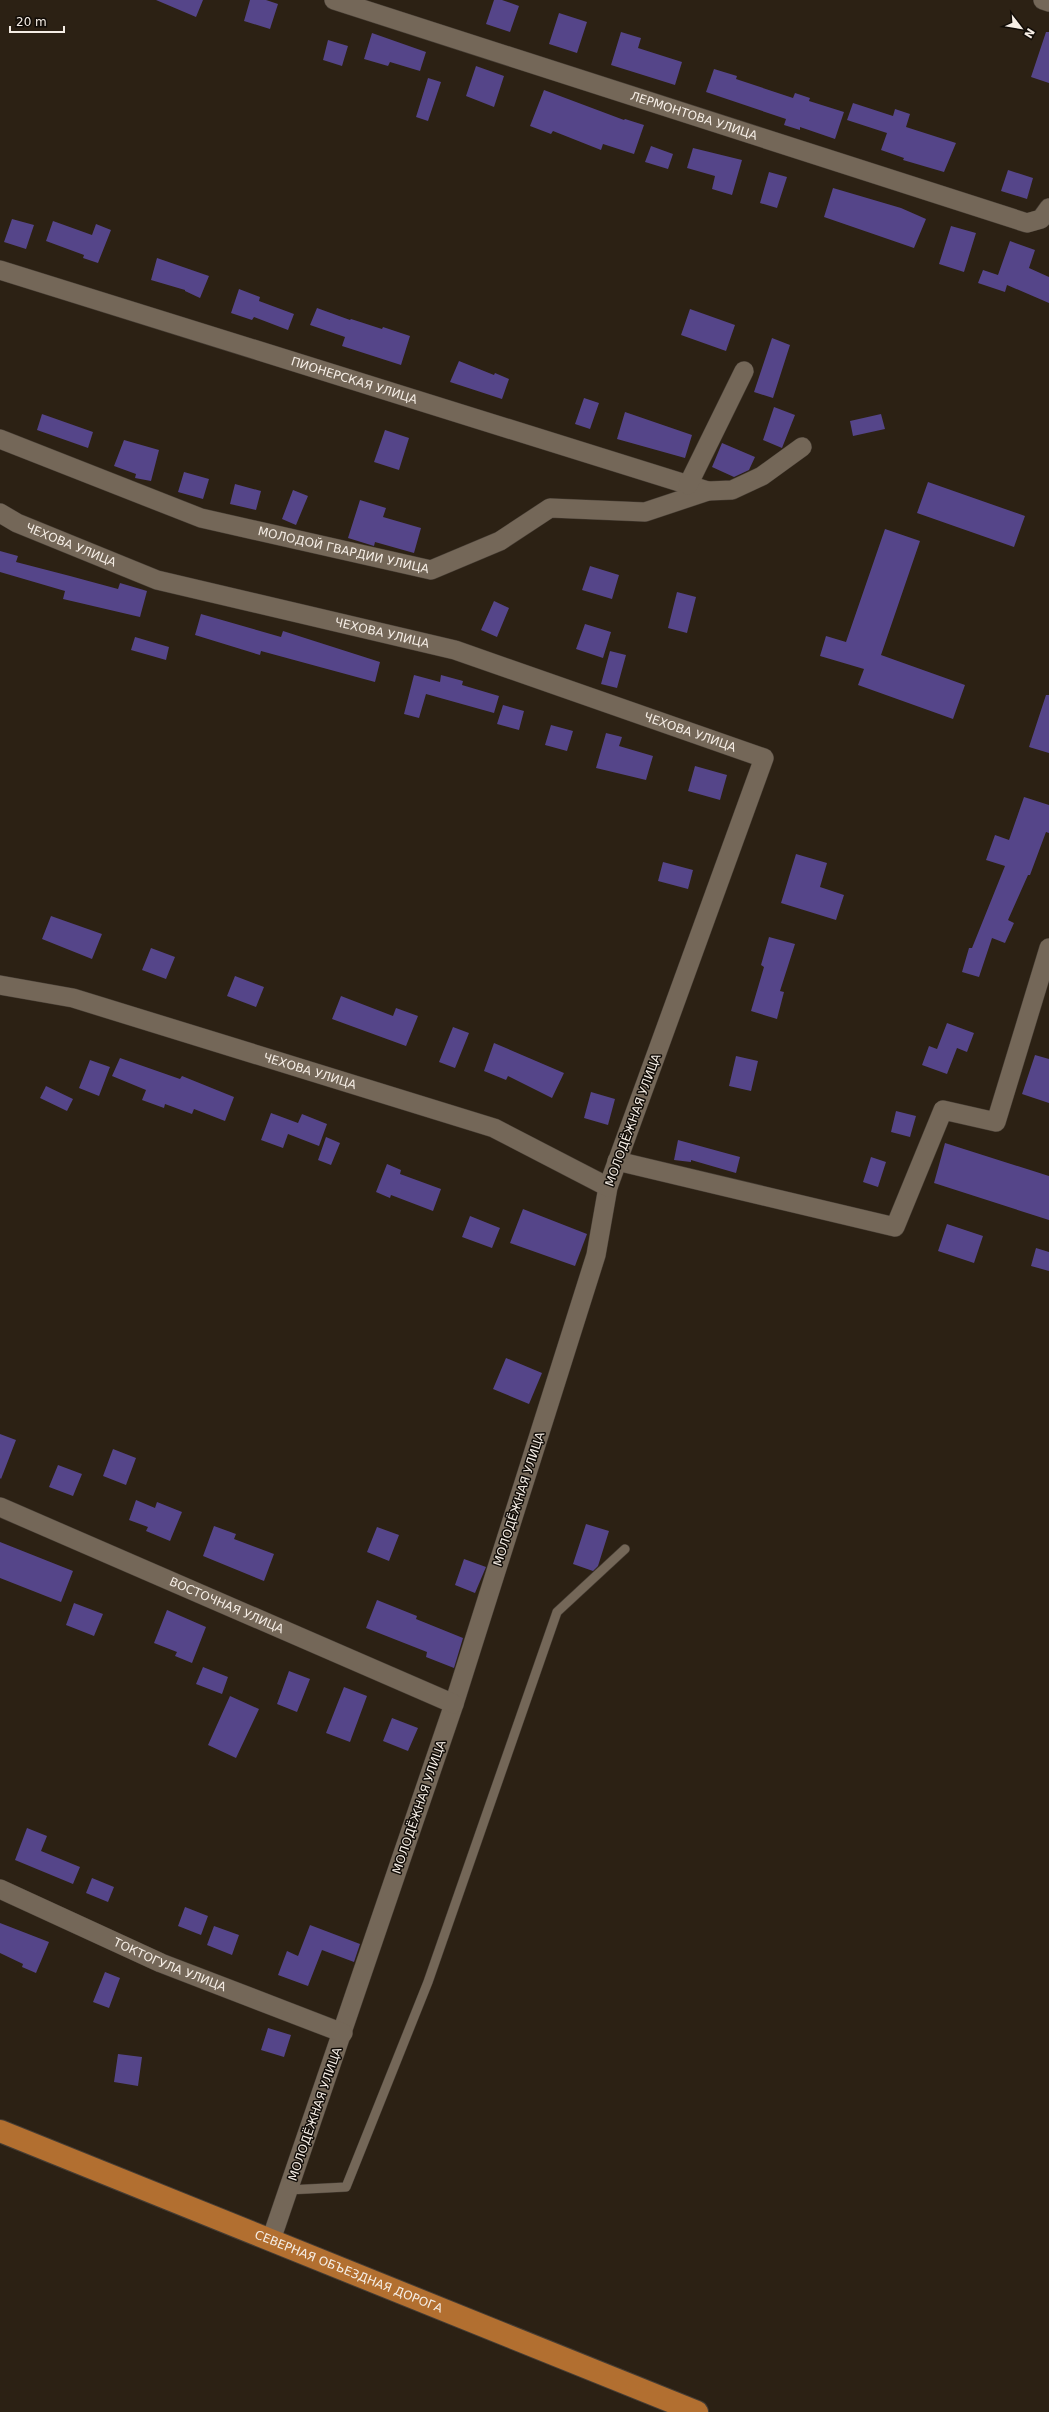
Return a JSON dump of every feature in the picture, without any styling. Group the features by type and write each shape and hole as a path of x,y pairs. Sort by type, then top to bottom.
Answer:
{"main road":[{"name":"СЕВЕРНАЯ ОБЪЕЗДНАЯ ДОРОГА","path":"0,2131 697,2412"}],"street":[{"name":"ЛЕРМОНТОВА УЛИЦА","path":"334,0 1026,223 1041,220 1049,208"},
{"path":"1043,0 1049,2"},
{"name":"ПИОНЕРСКАЯ УЛИЦА","path":"0,270 708,491"},
{"path":"688,485 744,371"},
{"name":"МОЛОДОЙ ГВАРДИИ УЛИЦА","path":"0,439 201,518 430,570 500,541 550,508 645,512 708,491"},
{"path":"708,491 732,490 762,476 802,447"},
{"name":"ЧЕХОВА УЛИЦА","path":"0,513 17,524 157,580 455,650 764,758"},
{"name":"МОЛОДЁЖНАЯ УЛИЦА","path":"270,2240 343,2032 454,1704 596,1255 608,1187 764,758"},
{"path":"618,1160 896,1227 943,1110 996,1122 1049,948"},
{"name":"ЧЕХОВА УЛИЦА","path":"0,985 73,998 494,1128 608,1187"},
{"name":"ВОСТОЧНАЯ УЛИЦА","path":"0,1507 454,1704"},
{"name":"ТОКТОГУЛА УЛИЦА","path":"0,1889 161,1963 343,2032"}],"lane":[{"path":"288,2190 346,2187 428,1982 557,1612 625,1549"}],"building":[{"path":"156,0 203,0 196,17"},
{"path":"250,0 266,0 278,4 270,29 244,21"},
{"path":"494,0 502,0 519,6 510,32 486,24"},
{"path":"559,13 587,22 577,53 549,44"},
{"path":"621,32 641,38 638,48 682,62 675,85 611,65"},
{"path":"1046,32 1049,32 1049,83 1031,77"},
{"path":"372,33 426,52 420,71 390,62 388,66 364,59"},
{"path":"328,40 348,46 342,66 323,60"},
{"path":"476,66 504,76 494,107 466,96"},
{"path":"714,69 737,76 736,79 793,98 795,93 810,98 809,101 844,112 835,139 800,127 800,130 784,125 786,119 706,92"},
{"path":"428,78 441,82 428,121 416,117"},
{"path":"544,90 624,120 625,119 644,125 634,154 603,144 601,150 553,131 551,134 530,126"},
{"path":"853,103 893,116 895,109 910,114 906,127 956,143 944,172 903,160 904,158 881,150 887,133 847,120"},
{"path":"651,146 673,154 668,169 645,162"},
{"path":"693,148 742,160 732,195 712,189 715,176 687,168"},
{"path":"1008,170 1033,178 1027,199 1001,191"},
{"path":"769,172 787,177 777,208 760,203"},
{"path":"833,188 901,208 926,219 914,248 824,217"},
{"path":"12,219 34,225 26,249 4,242"},
{"path":"53,221 92,235 96,224 111,230 98,263 83,258 84,255 46,241"},
{"path":"951,226 976,233 964,272 939,264"},
{"path":"1010,241 1035,250 1029,268 1049,277 1049,303 1007,285 1005,292 978,283 983,270 998,275"},
{"path":"157,258 209,276 200,298 185,290 151,280"},
{"path":"239,289 260,297 259,301 294,314 288,330 254,317 252,320 231,313"},
{"path":"317,308 350,320 351,319 382,329 383,327 410,336 401,365 342,346 345,337 310,325"},
{"path":"690,309 735,325 726,351 681,335"},
{"path":"772,338 790,345 773,398 754,392"},
{"path":"459,361 494,375 495,373 509,379 502,399 450,382"},
{"path":"584,398 599,403 590,429 575,424"},
{"path":"774,407 795,415 782,448 763,440"},
{"path":"625,412 692,435 685,458 617,439"},
{"path":"42,414 93,432 88,448 37,430"},
{"path":"881,414 885,429 853,436 850,421"},
{"path":"385,430 409,438 399,470 374,462"},
{"path":"124,440 159,450 151,481 135,478 136,474 114,466"},
{"path":"722,443 755,457 749,470 734,477 712,467"},
{"path":"184,472 209,479 203,499 178,492"},
{"path":"928,482 1025,516 1014,547 917,513"},
{"path":"235,484 261,491 256,510 230,504"},
{"path":"293,490 308,496 296,525 282,519"},
{"path":"360,500 386,508 383,517 421,528 414,553 375,542 374,546 348,538"},
{"path":"885,529 920,541 881,655 965,685 953,719 858,685 864,669 820,656 826,636 846,642"},
{"path":"0,551 18,556 16,562 118,589 120,583 147,591 140,617 63,599 65,591 0,572"},
{"path":"590,566 619,575 612,599 582,590"},
{"path":"677,592 696,597 687,633 668,628"},
{"path":"494,601 509,608 497,637 481,630"},
{"path":"201,614 281,637 283,631 380,662 375,682 261,651 260,655 195,635"},
{"path":"585,624 611,632 603,658 576,649"},
{"path":"135,637 169,647 166,660 131,650"},
{"path":"610,651 626,655 617,688 601,684"},
{"path":"414,675 440,682 441,675 463,681 462,685 499,696 494,713 426,694 419,718 404,714"},
{"path":"1046,695 1049,695 1049,753 1029,747"},
{"path":"503,705 524,711 519,730 497,724"},
{"path":"551,725 573,731 567,751 545,745"},
{"path":"606,733 622,737 619,746 653,756 646,780 596,768"},
{"path":"695,766 727,775 720,800 688,791"},
{"path":"1024,797 1049,805 1049,833 1046,832 1030,875 1028,875 1008,920 1014,923 1005,943 992,938 979,977 962,972 969,948 972,948 1005,866 986,860 995,835 1009,840"},
{"path":"796,854 827,863 820,887 844,895 836,920 781,903"},
{"path":"663,862 693,870 688,889 658,881"},
{"path":"51,916 102,934 92,959 42,939"},
{"path":"769,937 795,944 780,991 784,992 777,1019 751,1011 764,967 761,965"},
{"path":"151,948 175,957 166,979 142,970"},
{"path":"235,976 264,987 256,1007 227,996"},
{"path":"341,996 393,1016 396,1008 418,1016 406,1046 332,1019"},
{"path":"947,1023 974,1033 967,1052 957,1048 947,1074 922,1065 929,1046 937,1049"},
{"path":"453,1027 469,1033 455,1068 439,1062"},
{"path":"494,1043 564,1073 552,1098 508,1076 506,1080 484,1071"},
{"path":"1035,1055 1049,1059 1049,1103 1022,1094"},
{"path":"736,1056 758,1061 751,1091 729,1086"},
{"path":"120,1058 180,1079 182,1076 234,1097 225,1121 194,1109 192,1114 165,1104 164,1108 142,1100 146,1090 112,1076"},
{"path":"90,1060 110,1067 99,1096 79,1088"},
{"path":"46,1086 73,1099 67,1111 40,1098"},
{"path":"591,1092 615,1099 608,1125 584,1118"},
{"path":"896,1111 916,1116 910,1137 891,1132"},
{"path":"271,1113 298,1123 302,1114 327,1124 319,1146 288,1134 283,1148 261,1140"},
{"path":"326,1137 340,1143 331,1165 318,1160"},
{"path":"678,1140 740,1157 736,1173 691,1160 691,1162 674,1160"},
{"path":"945,1143 1049,1176 1049,1220 934,1183"},
{"path":"871,1157 886,1162 878,1187 863,1182"},
{"path":"387,1164 401,1170 400,1174 441,1189 433,1211 391,1195 390,1198 376,1192"},
{"path":"523,1209 587,1234 575,1266 510,1243"},
{"path":"470,1216 500,1228 492,1248 462,1237"},
{"path":"947,1224 983,1236 974,1263 938,1251"},
{"path":"1036,1248 1049,1252 1049,1271 1031,1266"},
{"path":"506,1358 542,1373 529,1404 493,1389"},
{"path":"0,1434 16,1440 1,1479 0,1478"},
{"path":"113,1449 136,1458 126,1485 103,1476"},
{"path":"58,1465 82,1474 73,1496 49,1487"},
{"path":"136,1500 155,1508 157,1502 182,1512 170,1541 146,1531 148,1527 129,1520"},
{"path":"586,1524 609,1531 598,1566 593,1571 573,1564"},
{"path":"214,1526 236,1534 234,1539 274,1554 264,1581 203,1556"},
{"path":"377,1527 399,1535 389,1561 367,1552"},
{"path":"0,1542 73,1571 61,1602 0,1578"},
{"path":"464,1559 486,1567 475,1593 455,1585"},
{"path":"377,1600 417,1616 416,1619 463,1638 454,1668 426,1657 427,1652 366,1628"},
{"path":"74,1603 103,1614 94,1636 66,1625"},
{"path":"167,1610 206,1627 192,1663 175,1656 177,1652 154,1643"},
{"path":"203,1667 228,1677 222,1694 196,1684"},
{"path":"289,1671 310,1679 297,1712 277,1704"},
{"path":"344,1687 367,1696 350,1742 326,1733"},
{"path":"230,1696 259,1709 236,1758 208,1745"},
{"path":"392,1718 418,1728 408,1751 383,1741"},
{"path":"27,1828 47,1836 41,1851 80,1867 73,1884 15,1860"},
{"path":"92,1878 114,1887 108,1902 86,1893"},
{"path":"185,1907 208,1916 201,1935 178,1926"},
{"path":"0,1923 49,1942 36,1973 22,1967 23,1964 0,1953"},
{"path":"310,1925 360,1944 354,1962 322,1950 308,1986 278,1975 287,1951 298,1956"},
{"path":"214,1926 239,1935 232,1955 207,1945"},
{"path":"105,1972 120,1978 109,2008 93,2002"},
{"path":"268,2028 291,2035 284,2057 261,2050"},
{"path":"118,2054 142,2057 138,2086 114,2082"}]}
